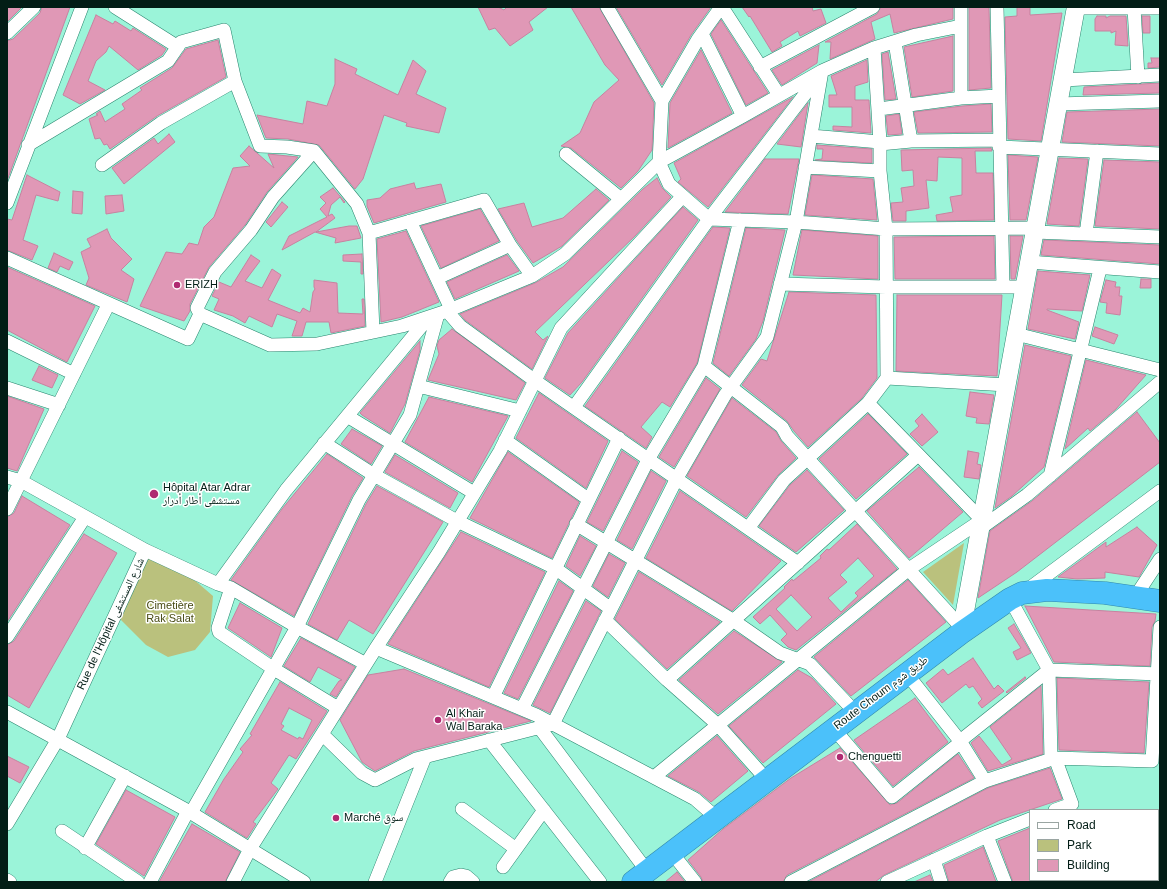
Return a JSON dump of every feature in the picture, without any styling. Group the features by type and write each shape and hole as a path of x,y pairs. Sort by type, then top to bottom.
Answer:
{"highway":[{"name":"Route Choum طريق شوم","path":"640,877 718,820 767,780 907,674 962,630 1016,596 1047,590 1074,590 1160,601"}],"street":[{"path":"7,33 34,7"},
{"path":"7,203 82,7"},
{"path":"115,7 178,47"},
{"path":"607,7 662,101"},
{"path":"779,95 722,7 702,34 662,101 659,162 669,184 682,197 709,219 796,222 886,229 1003,228 1086,234 1160,236"},
{"path":"760,67 873,7"},
{"path":"961,7 961,98"},
{"path":"997,7 1003,228 1003,287"},
{"path":"962,630 1076,7 1160,8"},
{"path":"1138,77 1141,8"},
{"path":"314,151 273,197 251,230 215,272 197,308 200,314 270,345 317,344 402,326 441,313 532,276 565,254 659,162 822,71 874,48 961,26"},
{"path":"28,145 168,61 181,42 224,30 235,81 260,146 287,147 314,151 357,204 369,233 373,332"},
{"path":"702,34 743,116"},
{"path":"895,42 911,141"},
{"path":"749,527 784,480 868,403 887,378 886,229 880,171 879,109 874,48"},
{"path":"553,724 677,478 731,387 767,337 796,222 822,71"},
{"path":"574,407 709,219 822,71"},
{"path":"1063,80 1160,75"},
{"path":"102,165 161,123 235,81"},
{"path":"879,109 961,98 999,96"},
{"path":"1058,104 1160,101"},
{"path":"811,136 880,143 911,141 1000,144 1160,154"},
{"path":"1086,234 1097,150"},
{"path":"566,154 621,199"},
{"path":"806,168 880,171"},
{"path":"233,882 250,849 376,648 439,552 474,493 505,440 561,328 682,197"},
{"path":"369,233 484,200 510,245 532,276"},
{"path":"522,709 649,458 704,366 740,220"},
{"path":"150,882 274,669 297,627 359,500 410,415 441,313 436,278 410,221"},
{"path":"436,278 510,245"},
{"path":"7,258 108,305 188,339 200,314"},
{"path":"1029,262 1100,269 1160,272"},
{"path":"1050,476 1100,269"},
{"path":"780,284 886,287 1025,287"},
{"path":"7,509 108,305"},
{"path":"441,313 534,380 749,527 798,563"},
{"path":"218,584 286,490 347,416 441,313"},
{"path":"1016,334 1160,370"},
{"path":"7,341 74,374"},
{"path":"704,366 782,427 787,436 807,459 909,569 962,630"},
{"path":"887,378 1007,386"},
{"path":"654,777 909,569 1027,495 1160,382"},
{"path":"418,386 520,411"},
{"path":"7,388 59,405"},
{"path":"868,403 981,524"},
{"path":"347,416 474,493"},
{"path":"493,697 619,438"},
{"path":"505,440 588,499"},
{"path":"324,444 374,475 457,521 555,568 583,589 608,614 667,680 718,725 767,780"},
{"path":"667,680 918,455"},
{"name":"Rue de l'Hôpital شارع المستشفى","path":"7,477 21,481 144,550 58,739 7,824"},
{"path":"1062,809 1075,807 1053,759 1049,670 1016,596 1160,491"},
{"path":"7,637 85,517"},
{"path":"576,524 734,621 780,652 810,664 856,713"},
{"path":"144,550 218,584 231,588 297,627 366,664"},
{"path":"1135,597 1160,559"},
{"path":"231,588 218,628 220,632 274,669 338,708"},
{"path":"791,882 985,781 1053,759 1152,761 1157,714 1160,627"},
{"path":"376,648 522,709 553,724 695,799 718,820"},
{"path":"834,729 892,797 1049,670 1158,674"},
{"path":"907,674 961,742 985,781"},
{"path":"7,712 190,812 304,882"},
{"path":"322,734 362,774 375,780 416,759 553,724"},
{"path":"540,727 640,877"},
{"path":"489,740 600,882"},
{"path":"376,882 425,757"},
{"path":"85,848 125,776"},
{"path":"462,809 516,849"},
{"path":"503,867 544,810"},
{"path":"887,882 988,836 1029,819"},
{"path":"62,832 138,882"},
{"path":"988,836 1005,882"},
{"path":"672,853 695,882"},
{"path":"934,860 942,882"},
{"path":"450,882 453,878 461,874 473,882"}],"green space":[{"path":"964,543 953,605 923,572"},
{"name":"Cimetière Rak Salat","path":"148,558 177,565 213,596 210,632 195,650 168,657 146,645 118,617"}],"building":[{"path":"7,7 22,7 7,22"},
{"path":"42,7 70,7 7,181 7,41 13,39 40,13"},
{"path":"478,7 498,7 504,10 507,7 548,7 529,22 533,30 510,46 495,28 489,30"},
{"path":"571,7 599,7 654,103 652,150 638,171 621,188 571,148 561,146 580,133 594,102 619,80 605,65"},
{"path":"616,7 711,7 691,35 662,85"},
{"path":"742,7 812,7 813,11 821,9 826,23 800,36 798,31 780,42 782,46 772,52 750,16 749,17"},
{"path":"881,7 953,7 953,19 894,33 890,14 871,22 875,39 830,59 831,42 825,42 877,14"},
{"path":"969,7 989,7 991,88 969,90"},
{"path":"1017,7 1030,7 1030,15 1062,13 1041,141 1008,139 1005,17 1017,16"},
{"path":"96,15 113,24 115,21 131,31 133,28 166,49 162,55 138,70 109,46 106,52 96,61 88,81 105,90 80,104 63,95"},
{"path":"1097,16 1106,16 1106,18 1110,16 1126,16 1128,46 1115,45 1116,31 1111,33 1111,31 1095,31 1095,19"},
{"path":"1142,16 1150,16 1150,33 1143,33"},
{"path":"721,20 768,93 746,105 711,34"},
{"path":"953,36 953,91 912,97 904,47"},
{"path":"218,40 226,77 157,116 110,149 107,144 104,145 100,138 95,139 89,119 98,115 96,114 100,111 105,122 125,109 122,104 142,90 140,88 172,68 186,49"},
{"path":"819,45 817,63 782,85 772,70"},
{"path":"701,50 732,113 668,148 670,103"},
{"path":"888,52 896,99 885,100 882,54"},
{"path":"1151,58 1160,58 1160,67 1148,68 1148,63 1152,63"},
{"path":"335,59 357,69 355,74 398,95 413,60 426,71 416,94 446,108 439,133 406,126 407,123 384,115 363,179 355,189 319,145 288,139 266,138 257,115 303,124 307,101 327,106 335,84"},
{"path":"867,60 868,82 855,86 855,100 869,100 871,133 833,130 833,126 852,127 852,107 829,107 829,95 837,95 831,76"},
{"path":"1160,83 1160,93 1083,95 1084,87"},
{"path":"793,97 708,207 678,182 681,179 674,163"},
{"path":"808,103 801,147 777,144"},
{"path":"991,104 992,132 918,133 914,112"},
{"path":"1160,109 1160,146 1062,142 1067,112"},
{"path":"899,114 902,134 888,135 886,116"},
{"path":"169,134 175,142 124,184 112,168 154,138 158,144"},
{"path":"817,145 872,149 872,163 815,160 822,159 823,149 817,149"},
{"path":"249,146 274,168 268,154 298,157 267,192 245,225 209,267 190,304 190,311 184,321 140,306 166,252 182,254 189,243 198,245 204,227 214,217 233,168 250,166 240,156"},
{"path":"991,148 992,151 975,151 976,173 993,173 994,220 937,221 936,215 953,212 950,197 962,195 962,158 938,157 937,181 926,180 929,208 906,211 906,221 893,221 891,203 903,202 901,188 914,186 913,170 902,171 901,150"},
{"path":"1008,155 1038,157 1026,220 1010,220"},
{"path":"1059,158 1088,159 1079,226 1047,224"},
{"path":"765,159 799,159 788,214 725,212"},
{"path":"1104,160 1160,162 1160,229 1095,226"},
{"path":"27,175 60,192 58,201 36,195 23,240 38,246 32,260 7,250 7,219 12,220"},
{"path":"812,175 873,179 877,220 805,215"},
{"path":"657,178 662,188 671,197 635,236 535,332 543,340 548,336 532,369 465,320 460,314 535,283 563,267 643,189"},
{"path":"414,183 416,189 441,184 446,202 374,223 367,206 367,200 380,198 390,189"},
{"path":"333,188 345,202 344,203 340,197 331,205 328,216 332,214 335,218 316,232 357,226 361,238 335,243 336,238 315,232 282,250 289,236 327,217 320,209 326,203 320,197"},
{"path":"596,189 609,200 562,246 533,263 517,241 498,209 524,203 532,227 563,218"},
{"path":"73,191 83,192 82,214 72,213"},
{"path":"122,195 124,211 106,214 105,196"},
{"path":"282,202 288,207 271,227 266,222"},
{"path":"683,207 698,220 582,382 570,395 545,378 568,333"},
{"path":"480,209 499,241 441,268 421,226"},
{"path":"713,227 730,228 697,363 670,407 662,402 641,427 652,437 646,448 585,406"},
{"path":"746,228 785,230 763,321 756,339 729,376 713,363"},
{"path":"107,229 111,238 132,259 121,270 134,279 127,302 86,285 89,278 81,252 91,247 87,239"},
{"path":"802,230 878,236 878,279 793,275"},
{"path":"406,231 439,302 402,317 381,322 377,239"},
{"path":"994,236 995,279 895,279 894,237"},
{"path":"1010,236 1023,236 1015,279 1011,279"},
{"path":"1044,240 1160,245 1160,264 1041,255"},
{"path":"54,253 73,262 69,270 60,266 57,272 48,268"},
{"path":"362,254 363,274 361,274 361,262 343,261 343,255"},
{"path":"251,255 260,261 245,281 262,288 272,269 281,275 268,300 300,313 303,308 310,312 313,292 315,289 314,280 337,283 338,313 363,314 362,299 364,299 365,326 331,333 329,322 306,322 302,336 292,336 297,321 277,314 272,327 249,316 245,323 233,316 214,310 219,299 212,296 219,282 231,287"},
{"path":"507,255 519,271 455,299 447,282"},
{"path":"7,267 95,306 67,362 7,330"},
{"path":"1038,271 1090,275 1082,311 1047,309 1079,322 1075,339 1028,329"},
{"path":"1141,279 1151,279 1151,288 1140,288"},
{"path":"1106,280 1116,282 1115,287 1120,287 1119,296 1122,296 1120,315 1106,313 1107,303 1100,302"},
{"path":"789,292 876,295 877,378 862,398 808,447 787,421 742,385 761,359 767,361"},
{"path":"897,295 1002,295 997,376 896,371"},
{"path":"1095,327 1118,335 1114,344 1092,336"},
{"path":"452,329 525,383 516,400 428,380 439,354 437,346 439,340"},
{"path":"420,341 420,350 405,404 390,433 360,413"},
{"path":"1025,345 1071,356 1044,467 1012,496 995,508"},
{"path":"1086,360 1146,375 1116,409 1090,431 1088,428 1065,449"},
{"path":"39,366 58,375 52,388 32,380"},
{"path":"706,378 720,389 674,467 659,457"},
{"path":"970,392 994,395 989,424 976,423 977,418 966,416"},
{"path":"539,393 608,441 586,488 516,438"},
{"path":"7,396 44,409 17,471 7,468"},
{"path":"429,397 508,416 472,482 405,442"},
{"path":"732,398 776,432 781,441 796,458 778,475 746,517 687,476"},
{"path":"1137,412 1160,443 1160,462 1017,572 978,598 990,531 1032,501"},
{"path":"868,414 907,454 856,499 819,459"},
{"path":"922,414 938,432 922,446 910,434 919,426 915,421"},
{"path":"352,429 382,446 371,464 341,444"},
{"path":"622,451 638,462 603,531 587,522"},
{"path":"968,451 979,453 977,464 981,465 979,479 964,477"},
{"path":"508,452 579,502 552,558 470,518"},
{"path":"327,454 363,478 352,496 294,616 231,580 282,509"},
{"path":"395,455 458,493 450,508 385,472"},
{"path":"919,467 963,512 909,558 867,511"},
{"path":"807,470 844,510 796,552 759,526 790,485"},
{"path":"651,471 666,481 632,549 617,540"},
{"path":"377,486 443,522 373,634 349,620 337,640 308,624 366,504"},
{"path":"680,491 781,561 732,611 646,558"},
{"path":"22,496 70,525 7,622 7,517 14,513"},
{"path":"857,524 897,569 796,650 788,647 781,640 787,634 770,615 760,624 753,617 785,588 784,587 792,579 793,581 821,558 820,556 827,549 829,550","holes":["858,558 874,576 855,593 858,596 841,612 828,598 847,582 840,575","791,595 812,617 797,631 776,609"]},
{"path":"1137,527 1157,545 1139,577 1105,572 1105,578 1077,579 1058,577 1106,542 1106,547"},
{"path":"461,532 545,572 489,687 388,644"},
{"path":"84,534 117,553 29,708 7,695 7,645 14,641"},
{"path":"580,536 596,546 580,576 566,566"},
{"path":"609,554 625,563 608,597 593,586"},
{"path":"639,572 720,622 667,669 615,619"},
{"path":"908,580 946,622 851,696 814,657"},
{"path":"559,581 573,591 518,699 504,693"},
{"path":"586,601 601,611 550,713 533,705"},
{"path":"240,603 282,628 271,657 228,628"},
{"path":"1025,606 1156,614 1152,627 1150,666 1054,662"},
{"path":"1014,624 1031,653 1017,660 1013,652 1021,648 1008,628"},
{"path":"734,631 782,662 718,714 679,680"},
{"path":"301,638 355,667 336,697 330,694 339,681 342,680 318,667 310,682 284,666"},
{"path":"973,658 994,689 998,685 1004,691 982,708 978,703 982,699 973,686 969,688 966,684 942,703 926,683 943,669 948,675"},
{"name":"Al Khair Wal Baraka","path":"404,669 531,721 414,751 375,771 362,762 340,720 368,675"},
{"path":"798,670 812,678 836,704 763,763 729,726"},
{"path":"1025,677 1026,678 1007,693 1006,692"},
{"path":"1057,678 1149,682 1144,753 1059,750"},
{"path":"280,682 327,711 296,759 289,755 271,783 278,789 253,822 256,824 247,838 205,812 224,779 243,752 240,749 252,735 250,734","holes":["289,708 312,720 303,739 299,737 298,739 281,730 284,726 281,724"]},
{"path":"1041,686 1043,754 988,771 971,743 979,736 1002,765 1012,759 990,727"},
{"path":"915,698 948,742 893,786 854,740"},
{"path":"717,736 748,771 711,802 699,792 668,776"},
{"path":"840,748 890,805 897,803 958,754 974,778 787,875 783,882 703,882 688,860 723,829 791,778"},
{"path":"7,756 29,767 20,783 7,776"},
{"path":"1050,768 1062,799 1000,820 884,875 875,882 808,882 988,788"},
{"path":"126,790 175,817 144,876 96,844"},
{"path":"192,824 240,852 225,882 159,882"},
{"path":"1029,828 1030,882 1013,882 998,841"},
{"path":"983,847 996,882 949,882 944,865"},
{"path":"677,872 685,882 665,882"},
{"path":"930,875 933,882 914,882"}],"place":[{"name":"ERIZH","path":"177,285"},
{"name":"Hôpital Atar Adrar مستشفى أطار أدرار","path":"154,494"},
{"name":"Al Khair Wal Baraka","path":"438,720"},
{"name":"Chenguetti","path":"840,757"},
{"name":"Marché سوق","path":"336,818"}]}
